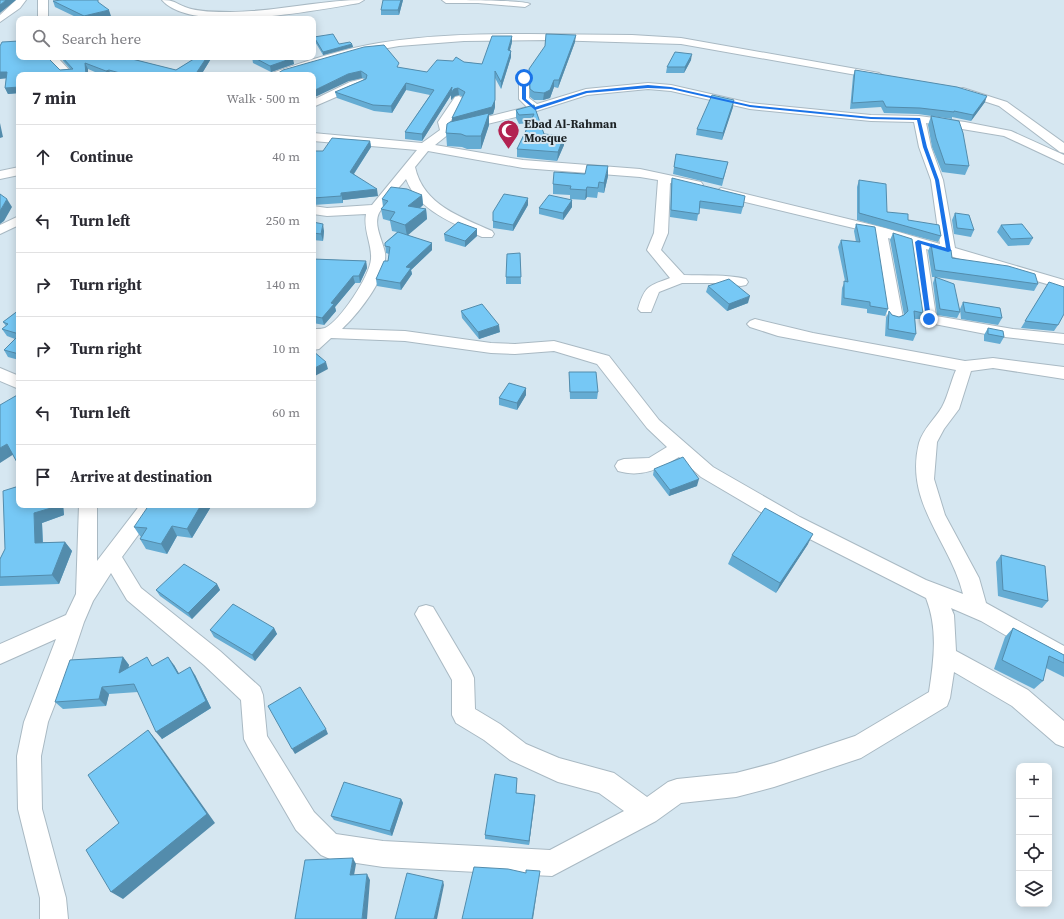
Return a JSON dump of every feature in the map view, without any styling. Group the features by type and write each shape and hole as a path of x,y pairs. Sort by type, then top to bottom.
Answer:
{"street":[{"path":"43,0 43,16"},
{"path":"167,0 176,8 217,15 254,15 359,0"},
{"path":"446,0 478,0 526,4"},
{"path":"7,3 20,1"},
{"path":"0,19 17,6 20,1"},
{"path":"285,72 330,57 378,46 474,38 597,38 654,39 702,43 892,78"},
{"path":"54,60 66,72"},
{"path":"524,78 524,99 535,108"},
{"path":"316,103 354,84 362,82"},
{"path":"321,333 358,303 368,289 378,260 370,227 372,214 425,147 446,131 535,108 586,92 648,86 671,88 750,106 871,118 919,119 965,125 1007,133 1064,160"},
{"path":"955,89 983,96 1002,104 1064,148"},
{"path":"446,131 444,122 459,99"},
{"path":"919,119 925,147 937,180 948,251"},
{"path":"316,137 425,147 523,164 640,173 880,231 1064,285"},
{"path":"409,166 414,183 425,198 436,209 486,234"},
{"path":"0,175 16,172"},
{"path":"664,178 661,233 654,250 666,265 680,278"},
{"path":"316,210 327,212 375,209"},
{"path":"0,230 16,222"},
{"path":"880,231 895,318"},
{"path":"918,242 929,319 982,330 1064,340"},
{"path":"646,309 649,297 654,289 680,278 699,280 718,279 741,282"},
{"path":"755,324 806,337 965,366 993,363 1026,369 1064,373"},
{"path":"321,333 405,336 491,348 515,349 554,346 569,349 603,360 653,424 707,472 793,522 919,586 1000,619 1037,644 1064,657"},
{"path":"965,366 950,410 937,425 928,442 925,479 936,516 969,578 976,609"},
{"path":"0,374 16,382"},
{"path":"624,466 652,465 680,448"},
{"path":"86,595 88,508"},
{"path":"54,919 53,898 30,809 29,756 36,722 56,673 73,622 86,595 111,556 149,508"},
{"path":"111,556 134,594 212,658 252,695 256,738 304,821 330,846 383,854 552,863 647,812 677,791 736,785 774,775 861,746 939,698 945,656 943,615 934,592"},
{"path":"426,614 463,678 464,715 492,732 518,752 558,770 605,782 647,812"},
{"path":"0,654 73,622"},
{"path":"945,656 1020,698 1064,736"}],"building":[{"path":"0,0 6,0 0,5"},
{"path":"98,0 98,2 109,10 84,16 53,1"},
{"path":"383,0 401,0 398,10 381,10"},
{"path":"333,34 339,44 350,42 352,44 323,52 316,40 316,37"},
{"path":"546,34 576,35 559,80 554,80 550,90 544,93 534,92 530,89 529,69 545,46"},
{"path":"492,36 512,36 508,50 511,51 501,82 495,71 495,100 492,107 452,118 465,92 458,88 454,89 451,93 452,87 422,134 405,132 434,90 406,83 391,106 373,105 335,92 366,79 367,75 361,71 348,74 316,90 316,72 280,72 364,47 384,45 399,63 397,67 427,72 437,60 453,61 456,57 464,62 482,64"},
{"path":"16,41 16,60 50,60 60,70 73,69 65,60 136,60 176,70 192,60 205,60 197,72 116,72 109,70 106,71 85,63 86,72 16,72 16,87 5,88 7,72 0,72 0,46 2,42"},
{"path":"675,52 692,54 685,67 667,67"},
{"path":"259,60 287,60 270,66"},
{"path":"855,70 957,87 987,96 973,115 954,111 886,107 883,101 852,103"},
{"path":"712,95 734,100 723,133 697,129"},
{"path":"534,105 544,134 564,136 558,152 517,149 534,114 519,115 516,110"},
{"path":"489,113 481,136 466,136 461,134 446,133 447,124 450,122"},
{"path":"931,116 959,121 963,133 969,166 945,164 936,138"},
{"path":"332,138 370,141 350,172 377,189 341,193 341,196 316,198 316,151 323,151"},
{"path":"676,154 728,162 723,179 674,167"},
{"path":"587,165 608,166 604,183 599,182 598,188 587,187 586,190 570,189 571,186 553,184 554,172 585,174"},
{"path":"672,178 745,196 743,207 700,201 699,214 671,210"},
{"path":"859,180 886,184 887,212 908,214 908,220 939,225 941,236 859,213"},
{"path":"391,187 407,189 422,195 408,206 426,209 405,225 390,220 395,212 381,209 388,201 382,199"},
{"path":"0,194 7,199 0,211"},
{"path":"504,194 528,198 513,225 493,221 493,212"},
{"path":"549,195 572,200 563,213 539,208"},
{"path":"955,213 969,215 974,230 957,228"},
{"path":"458,222 477,229 465,241 444,234"},
{"path":"316,223 323,224 321,234 316,233"},
{"path":"856,224 875,227 888,309 870,306 870,302 844,298 844,281 848,282 841,240 860,242"},
{"path":"1022,224 1033,238 1011,239 1001,225"},
{"path":"398,232 432,243 406,267 411,268 400,283 376,279 384,261 388,261 390,247 385,246 385,243"},
{"path":"893,233 912,239 923,313 914,311 916,334 888,329 889,311 892,315 899,317 908,311"},
{"path":"931,244 951,250 952,258 1008,266 1035,274 1038,284 935,270"},
{"path":"520,253 521,277 506,277 507,254"},
{"path":"316,259 366,261 359,276 353,276 331,303 334,304 322,318 316,317"},
{"path":"935,277 954,284 960,312 940,309"},
{"path":"729,279 750,296 729,304 708,286"},
{"path":"1049,282 1064,287 1064,314 1058,325 1025,321"},
{"path":"963,302 1000,308 1002,318 965,312"},
{"path":"482,304 499,325 478,332 461,311"},
{"path":"16,312 16,333 2,329 8,324 3,322"},
{"path":"988,328 1003,331 1004,337 988,334"},
{"path":"16,338 16,353 4,350"},
{"path":"316,354 326,362 316,367"},
{"path":"569,372 596,372 598,392 570,392"},
{"path":"509,383 526,388 517,403 499,398"},
{"path":"16,396 16,460 7,444 0,448 0,405"},
{"path":"683,457 699,479 670,490 654,469"},
{"path":"16,487 16,508 51,508 34,513 35,543 65,542 52,575 0,577 0,559 5,549 3,491"},
{"path":"147,508 199,508 187,529 172,526 161,544 140,539 147,528 134,527"},
{"path":"765,508 813,534 780,583 732,555"},
{"path":"1001,555 1045,566 1048,601 1003,590"},
{"path":"184,564 217,584 188,613 156,590"},
{"path":"233,604 274,628 252,655 210,630"},
{"path":"1013,628 1064,655 1064,663 1049,656 1043,681 1002,660"},
{"path":"123,657 119,673 147,657 152,666 168,657 178,674 190,667 206,701 156,732 134,684 102,687 99,699 55,702 70,660"},
{"path":"300,687 326,729 292,749 268,706"},
{"path":"148,730 207,814 111,892 86,850 119,823 88,775"},
{"path":"495,774 517,778 516,793 535,795 529,841 485,835"},
{"path":"344,782 401,799 390,831 331,816"},
{"path":"353,858 350,875 367,874 362,919 295,919 305,860"},
{"path":"474,867 508,869 526,873 526,870 540,871 532,919 462,919"},
{"path":"407,873 443,881 434,919 395,919"}],"place":[{"name":"Ebad Al-Rahman Mosque","path":"508,150"}],"route":[{"path":"524,78 524,99 535,108 586,92 648,86 671,88 750,106 871,118 919,119 925,147 937,180 944,215 948,251 918,242 929,319"}]}
